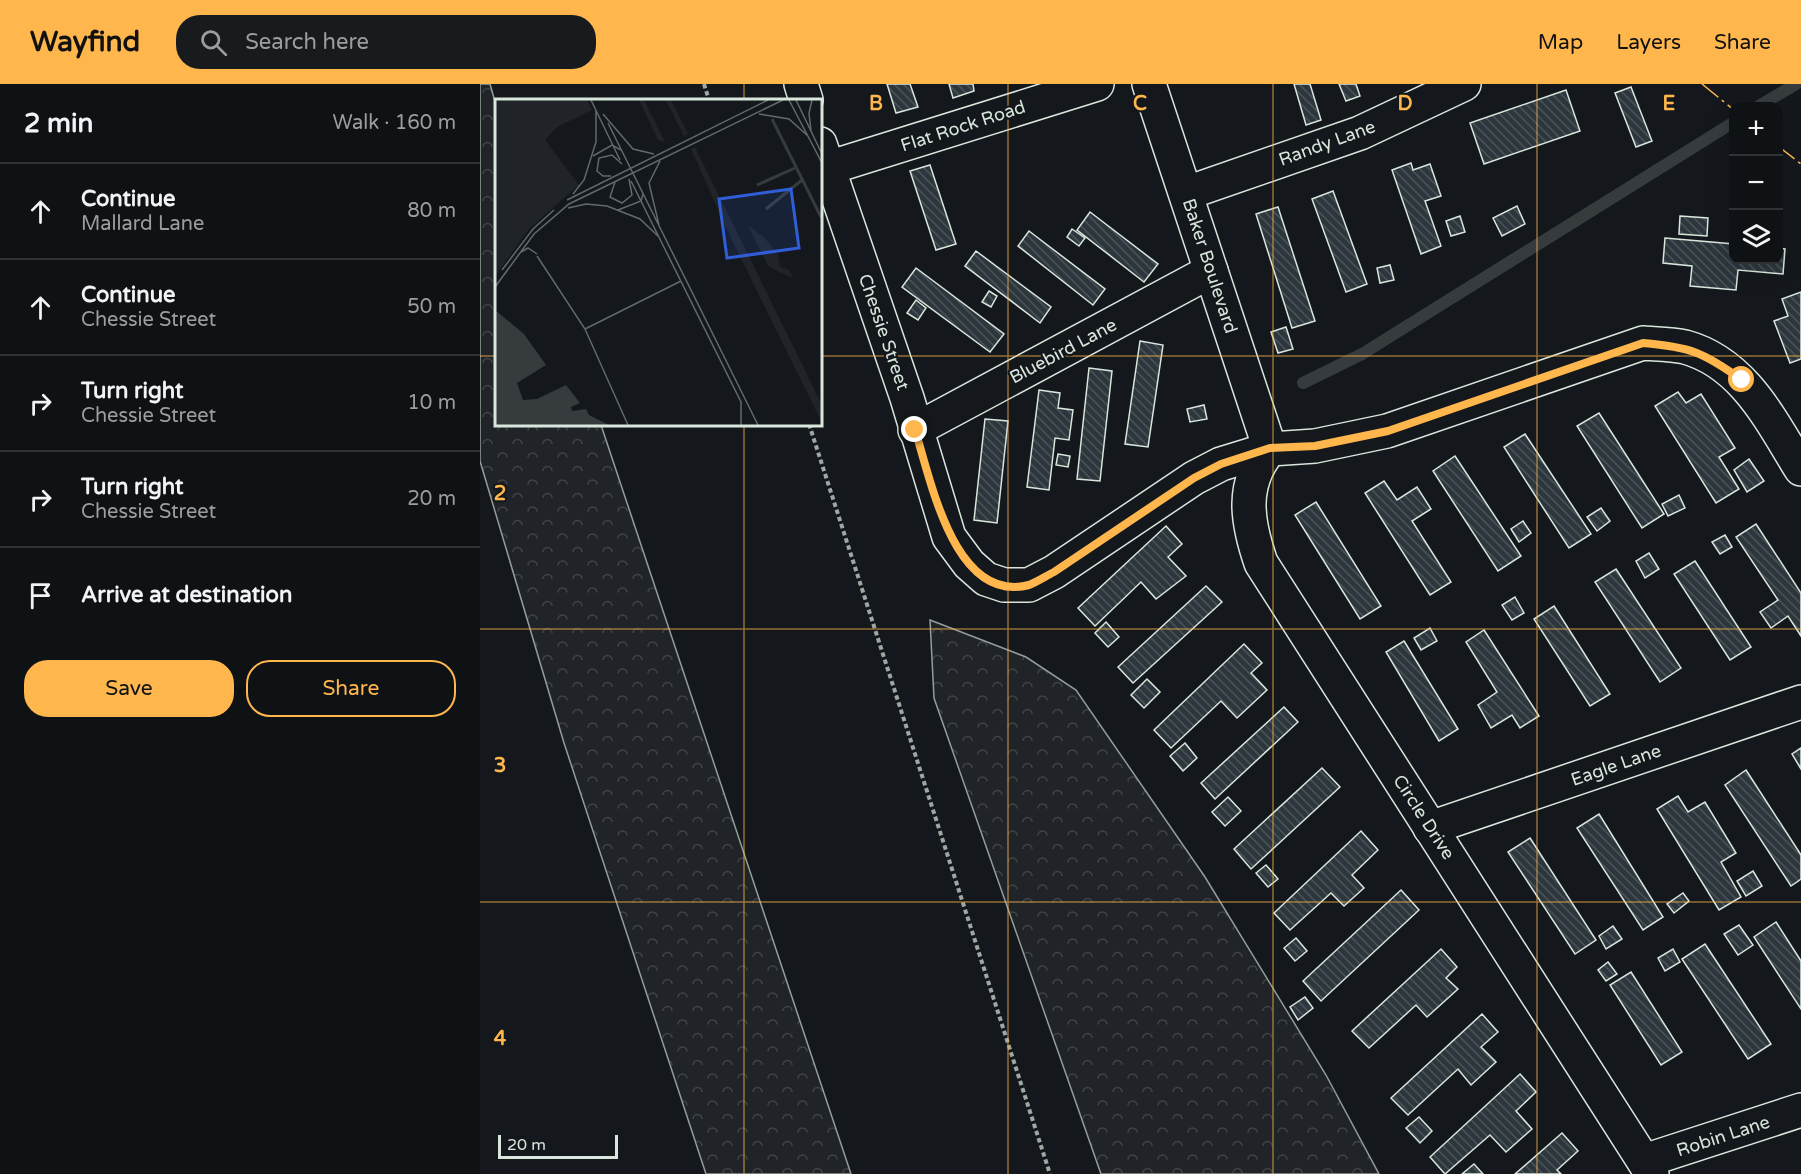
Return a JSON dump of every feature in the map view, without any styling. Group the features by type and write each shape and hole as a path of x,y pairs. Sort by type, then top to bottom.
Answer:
{"street":[{"path":"801,84 806,99"},
{"name":"Flat Rock Road","path":"824,156 1097,84"},
{"name":"Baker Boulevard","path":"1149,84 1270,448"},
{"name":"Randy Lane","path":"1186,193 1359,133 1464,84"},
{"name":"Chessie Street","path":"824,156 949,537 969,564 986,579 1004,585 1029,585 1054,572 1194,478 1221,464 1270,448 1324,444 1388,431 1643,343 1692,350 1709,356 1742,380 1801,468"},
{"name":"Bluebird Lane","path":"915,430 1211,271"},
{"name":"Circle Drive","path":"1270,448 1258,463 1248,496 1250,531 1261,563 1648,1168"},
{"name":"Eagle Lane","path":"1430,828 1801,702"},
{"name":"Robin Lane","path":"1648,1168 1801,1110"}],"path":[{"path":"704,84 709,99"},
{"path":"810,426 1050,1174"}],"green space":[{"path":"480,84 490,84 495,102 495,426 601,426 851,1174 706,1174 564,743 480,461"},
{"path":"930,620 1026,657 1076,690 1205,877 1326,1075 1379,1174 1101,1174 934,698"}],"building":[{"path":"887,84 910,84 918,107 896,113"},
{"path":"949,84 973,84 974,91 953,98"},
{"path":"1294,84 1310,84 1321,120 1306,125"},
{"path":"1339,84 1356,84 1360,96 1346,101"},
{"path":"1631,87 1652,141 1636,147 1615,93"},
{"path":"1566,90 1580,131 1484,164 1470,123"},
{"path":"1411,163 1413,170 1430,164 1441,196 1425,201 1441,246 1421,254 1392,170"},
{"path":"930,165 956,244 936,250 910,171"},
{"path":"1333,191 1367,284 1346,292 1312,199"},
{"path":"1517,206 1525,224 1502,236 1493,218"},
{"path":"1278,207 1315,321 1292,328 1256,214"},
{"path":"1090,212 1158,264 1144,282 1077,230"},
{"path":"1460,216 1465,232 1451,236 1446,221"},
{"path":"1680,216 1708,218 1707,236 1679,234"},
{"path":"1072,229 1085,238 1079,246 1067,237"},
{"path":"1029,231 1105,289 1093,305 1018,246"},
{"path":"1665,238 1729,244 1729,264 1783,264 1783,249 1785,249 1783,274 1738,270 1736,290 1690,286 1692,266 1663,263"},
{"path":"976,251 1051,307 1040,323 965,266"},
{"path":"1390,265 1394,280 1380,283 1377,268"},
{"path":"916,268 1004,334 990,352 902,287"},
{"path":"989,291 997,296 991,307 982,302"},
{"path":"1801,292 1801,359 1790,363 1774,321 1788,316 1782,299"},
{"path":"916,300 926,308 918,320 907,313"},
{"path":"1286,327 1293,349 1278,353 1271,332"},
{"path":"1140,341 1163,345 1148,447 1125,444"},
{"path":"1089,368 1112,371 1100,481 1077,479"},
{"path":"1039,390 1060,393 1058,408 1073,410 1069,440 1055,438 1049,490 1027,487"},
{"path":"1678,392 1686,403 1701,394 1735,448 1719,457 1739,489 1716,503 1655,406"},
{"path":"1204,405 1207,419 1190,422 1187,409"},
{"path":"1599,413 1664,514 1642,528 1577,426"},
{"path":"985,419 1008,421 997,523 974,520"},
{"path":"1525,434 1591,534 1569,548 1504,447"},
{"path":"1058,454 1070,456 1068,467 1056,465"},
{"path":"1455,456 1521,556 1498,571 1433,471"},
{"path":"1749,459 1764,481 1747,492 1734,470"},
{"path":"1384,481 1397,500 1417,487 1431,509 1412,521 1451,582 1430,595 1365,493"},
{"path":"1679,495 1685,508 1668,516 1662,504"},
{"path":"1316,502 1381,606 1360,619 1295,515"},
{"path":"1601,508 1610,521 1597,531 1587,517"},
{"path":"1523,521 1531,533 1519,542 1511,529"},
{"path":"1756,524 1801,593 1801,636 1788,616 1771,628 1760,612 1778,600 1736,537"},
{"path":"1166,526 1182,544 1168,557 1186,576 1156,599 1141,582 1095,626 1078,608"},
{"path":"1725,535 1732,547 1720,554 1712,542"},
{"path":"1649,553 1659,569 1645,578 1636,561"},
{"path":"1695,561 1751,647 1730,660 1674,574"},
{"path":"1616,569 1681,668 1660,682 1595,582"},
{"path":"1206,586 1222,602 1133,683 1118,667"},
{"path":"1515,597 1524,613 1512,620 1502,605"},
{"path":"1554,606 1610,694 1590,706 1534,619"},
{"path":"1106,622 1119,637 1108,647 1095,633"},
{"path":"1430,628 1437,641 1421,650 1414,638"},
{"path":"1484,630 1539,716 1520,728 1512,715 1491,728 1478,705 1497,692 1466,642"},
{"path":"1404,641 1458,729 1439,741 1386,652"},
{"path":"1244,644 1262,663 1251,673 1267,690 1237,718 1221,701 1171,748 1154,730"},
{"path":"1147,679 1160,692 1144,708 1131,695"},
{"path":"1284,707 1298,722 1215,799 1201,783"},
{"path":"1185,743 1197,758 1183,771 1170,756"},
{"path":"1801,748 1801,769 1792,754"},
{"path":"1322,768 1340,787 1251,869 1234,849"},
{"path":"1746,770 1801,855 1801,879 1791,886 1725,785"},
{"path":"1678,796 1688,812 1705,802 1736,853 1721,862 1741,897 1719,910 1657,809"},
{"path":"1228,797 1241,811 1225,826 1212,812"},
{"path":"1599,814 1663,917 1643,930 1577,828"},
{"path":"1361,831 1378,850 1352,875 1364,888 1344,906 1331,893 1290,930 1274,913"},
{"path":"1530,838 1596,940 1575,954 1508,852"},
{"path":"1266,865 1278,879 1268,887 1256,873"},
{"path":"1753,871 1762,886 1746,896 1737,881"},
{"path":"1401,890 1419,910 1321,1001 1303,981"},
{"path":"1683,893 1689,901 1674,913 1667,904"},
{"path":"1776,922 1801,961 1801,1009 1754,937"},
{"path":"1739,925 1753,945 1738,955 1724,934"},
{"path":"1613,926 1622,939 1606,949 1599,936"},
{"path":"1296,938 1307,951 1295,961 1284,948"},
{"path":"1705,944 1771,1044 1748,1059 1682,959"},
{"path":"1441,949 1457,967 1446,978 1458,989 1427,1017 1416,1005 1369,1048 1352,1031"},
{"path":"1673,949 1680,962 1665,971 1658,958"},
{"path":"1608,962 1617,974 1606,981 1598,970"},
{"path":"1631,972 1682,1052 1661,1065 1610,985"},
{"path":"1305,997 1313,1008 1298,1020 1290,1007"},
{"path":"1482,1014 1498,1032 1481,1047 1496,1062 1471,1085 1458,1069 1408,1115 1391,1098"},
{"path":"1520,1074 1536,1092 1516,1111 1532,1129 1506,1152 1490,1135 1445,1174 1430,1157"},
{"path":"1419,1117 1432,1131 1420,1143 1406,1128"},
{"path":"1562,1133 1578,1151 1557,1170 1561,1174 1515,1174"},
{"path":"1474,1164 1483,1174 1462,1174"}],"waterway":[{"path":"1766,102 1796,84"},
{"path":"1303,383 1362,354 1729,125"}],"power":[{"path":"1702,84 1729,106"},
{"path":"1783,150 1801,164"}],"route":[{"path":"915,430 949,537 969,564 986,579 1004,585 1029,585 1054,572 1194,478 1221,464 1270,448 1315,446 1388,431 1643,343 1684,347 1709,356 1742,380"}]}
